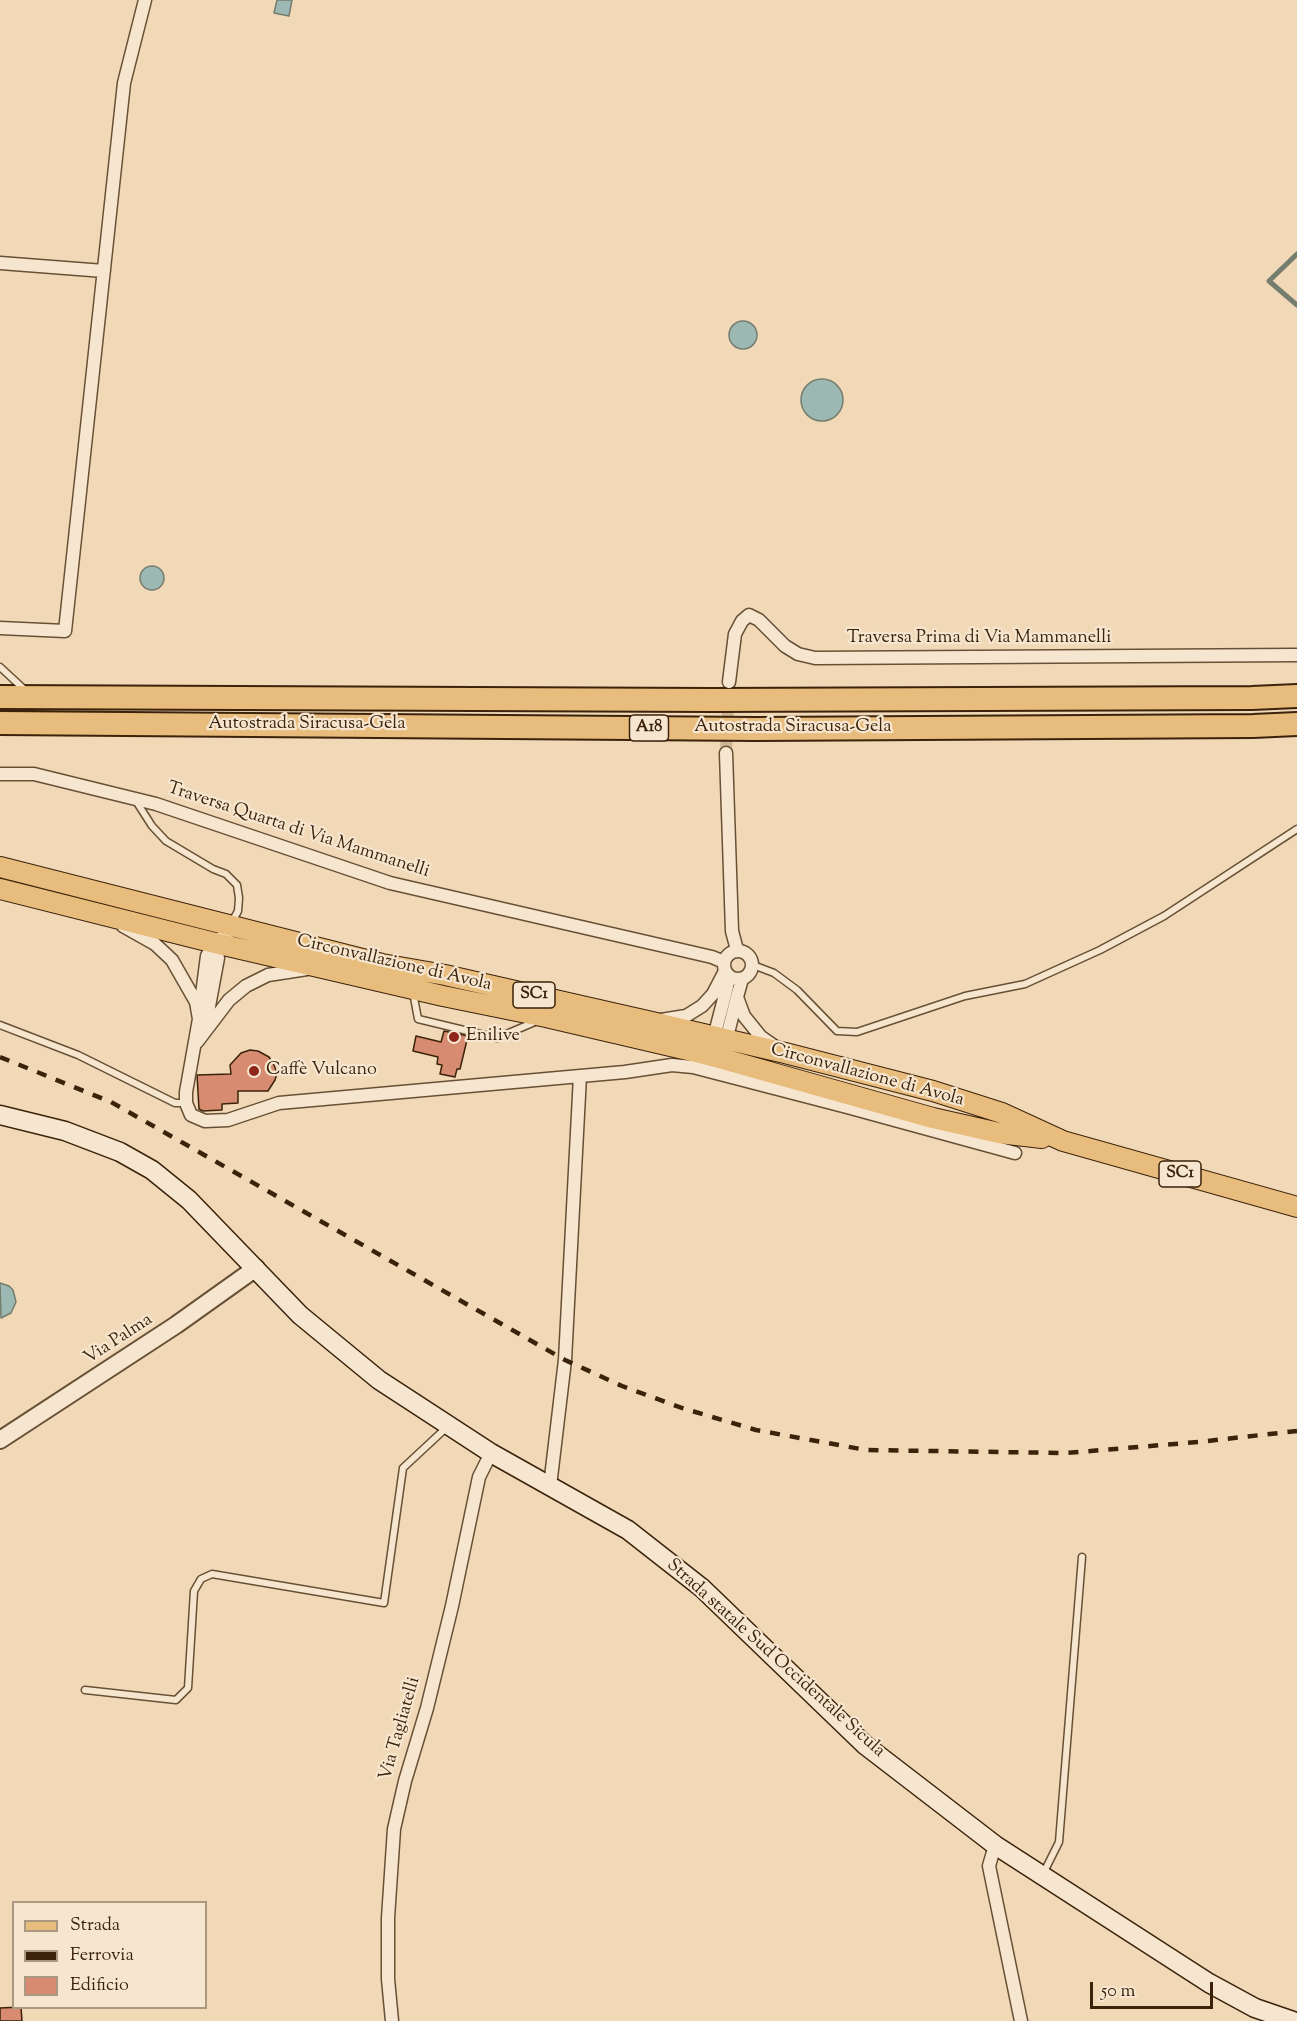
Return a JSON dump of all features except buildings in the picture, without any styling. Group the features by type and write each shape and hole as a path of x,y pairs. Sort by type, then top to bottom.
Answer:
{"highway":[{"name":"Autostrada Siracusa-Gela","path":"0,697 735,700 1297,696"},
{"name":"Autostrada Siracusa-Gela","path":"0,723 745,729 1297,724"}],"main road":[{"name":"Circonvallazione di Avola","path":"0,867 382,964 445,975 652,1022 718,1047 933,1118 999,1133 1063,1141 1297,1207"},
{"name":"Circonvallazione di Avola","path":"0,889 320,968 546,1017 718,1047 785,1053 933,1091 1002,1113 1063,1141"},
{"name":"Strada statale Sud Occidentale Sicula","path":"0,1115 65,1131 120,1152 152,1170 189,1200 300,1315 379,1380 491,1453 628,1530 702,1588 865,1744 995,1845 1209,1983 1255,2008 1293,2021"}],"street":[{"path":"0,628 65,631 124,83 145,0"},
{"path":"0,263 104,272"},
{"name":"Traversa Prima di Via Mammanelli","path":"729,682 735,634 742,621 749,615 759,620 785,646 798,654 815,658 1297,655"},
{"path":"726,753 732,931 737,950"},
{"name":"Traversa Quarta di Via Mammanelli","path":"0,774 34,774 134,798 390,883 712,957 726,970"},
{"path":"107,916 155,944 172,960 196,1002 199,1019"},
{"path":"204,919 215,943 218,958 204,1032"},
{"path":"232,927 215,943 207,956 186,1092 186,1103 191,1115 205,1121 228,1120 279,1103 624,1072 672,1065 693,1068 1016,1153"},
{"path":"718,1047 728,987 726,970 728,954 737,950 748,954 753,964 750,974 742,979 732,978 726,970"},
{"path":"195,1045 230,1000 246,986 268,975 320,968"},
{"path":"652,1022 686,1016 702,1006 713,994 726,970"},
{"path":"718,1047 742,979"},
{"path":"737,997 744,1016 752,1027 761,1037 785,1053"},
{"path":"550,1486 565,1360 580,1076"},
{"name":"Via Palma","path":"0,1440 176,1325 256,1268"},
{"name":"Via Tagliatelli","path":"392,2021 388,1979 388,1918 394,1829 452,1606 479,1477 491,1453"},
{"path":"995,1845 989,1866 1021,2021"}],"lane":[{"path":"0,667 33,697"},
{"path":"134,798 152,826 166,841 213,869 226,874 237,885 240,898 232,927"},
{"path":"753,964 774,973 797,990 837,1031 857,1032 964,996 1025,984 1100,950 1164,916 1297,829"},
{"path":"412,989 418,1019 497,1038 546,1017"},
{"path":"0,1025 78,1055 175,1103 186,1103"},
{"path":"85,1690 176,1700 188,1688 194,1591 201,1579 212,1574 384,1603 403,1468 449,1426"},
{"path":"1043,1875 1059,1842 1082,1557"}],"water":[{"path":"277,0 292,0 289,16 274,13"},
{"path":"743,321 753,325 757,335 753,345 743,349 733,345 729,335 733,325"},
{"path":"822,379 837,385 843,400 837,415 822,421 807,415 801,400 807,385"},
{"path":"152,566 160,570 164,578 160,586 152,590 144,586 140,578 144,570"},
{"path":"0,1283 13,1290 16,1302 11,1313 1,1318"}],"waterway":[{"path":"1297,254 1269,281 1297,305"}],"tunnel":[{"path":"726,753 729,682"}],"railway":[{"path":"0,1057 111,1102 565,1360 622,1386 682,1408 756,1430 866,1450 1066,1453 1297,1431"}],"place":[{"name":"Enilive","path":"454,1037"},
{"name":"Caffè Vulcano","path":"254,1071"}]}
